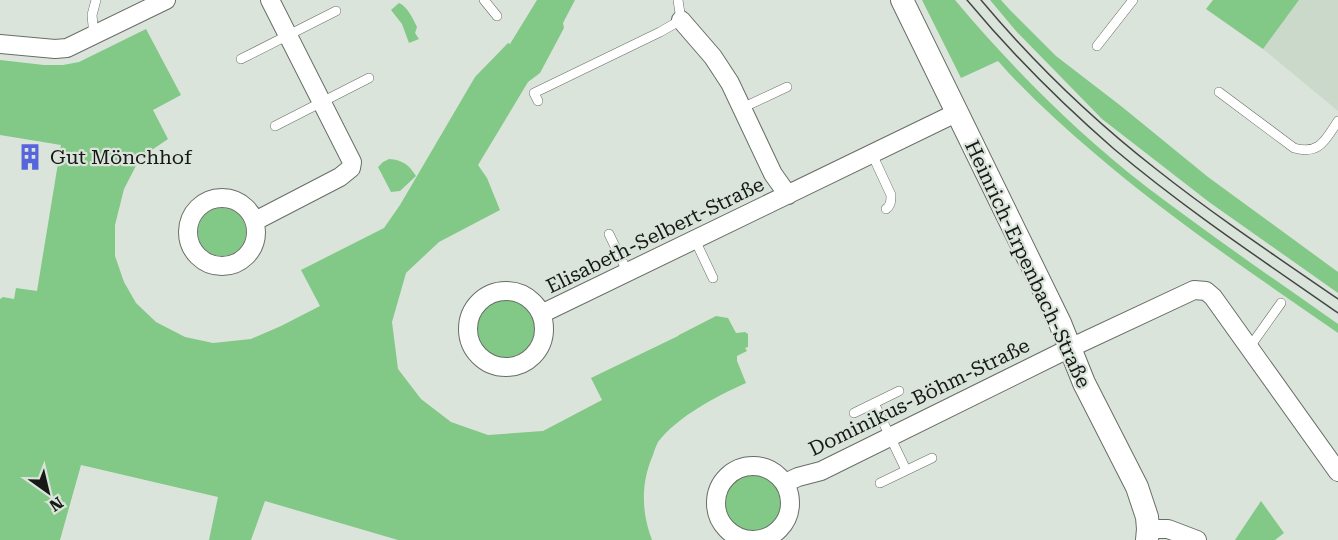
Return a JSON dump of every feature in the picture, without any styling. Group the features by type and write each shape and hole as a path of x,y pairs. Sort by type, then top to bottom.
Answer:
{"street":[{"path":"0,44 67,48 166,0"},
{"path":"255,220 340,177 351,168 352,162 270,0"},
{"name":"Heinrich-Erpenbach-Straße","path":"902,0 1060,323 1084,383 1137,488 1147,517 1148,534 1168,529 1197,540"},
{"name":"Elisabeth-Selbert-Straße","path":"681,20 713,57 730,83 773,174 788,195"},
{"name":"Elisabeth-Selbert-Straße","path":"541,314 956,113"},
{"name":"Dominikus-Böhm-Straße","path":"785,483 821,471 1070,348 1194,290 1206,291 1213,297 1338,472"},
{"name":"Elisabeth-Selbert-Straße","path":"496,292 516,292 534,303 541,314 544,332 542,342 530,359 521,364 510,367 490,364 474,351 469,341 468,321 472,311 478,303 496,292"},
{"path":"744,467 762,467 771,470 785,483 791,502 789,512 786,521 772,535 763,539 743,538 734,535 720,520 716,502 718,493 727,476 735,471 744,467"}],"lane":[{"path":"94,36 92,15 96,0"},
{"path":"484,0 497,16"},
{"path":"538,100 534,93 681,20 678,0"},
{"path":"1097,46 1133,0"},
{"path":"241,59 336,11"},
{"path":"275,126 369,78"},
{"path":"742,108 787,87"},
{"path":"1219,92 1294,148 1309,151 1316,148 1338,121"},
{"path":"872,154 891,195 890,206 886,209"},
{"path":"609,234 628,273"},
{"path":"695,240 713,278"},
{"path":"1249,348 1281,303"},
{"path":"854,413 899,391"},
{"path":"874,403 906,470"},
{"path":"880,483 932,458"}],"shaded area":[{"path":"1299,0 1338,0 1338,111 1263,49"}],"green space":[{"path":"537,0 575,0 563,23 564,28 540,73 528,82 478,165 487,178 500,210 439,242 406,273 392,322 398,369 421,399 451,422 488,435 543,431 602,400 591,378 716,316 728,318 736,333 748,334 748,347 745,348 747,351 737,356 746,383 687,415 658,442 646,476 644,497 646,519 652,540 398,540 265,501 251,540 209,540 218,497 81,465 60,540 0,540 0,299 3,297 14,299 16,288 37,291 61,145 0,135 0,60 44,65 79,62 146,29 181,95 153,110 168,139 140,158 124,189 115,225 115,256 124,282 136,303 156,322 185,337 213,343 251,339 320,306 301,270 384,228 400,205 475,77 508,43 510,44"},
{"path":"922,0 955,0 1023,75 1096,145 1148,188 1338,324 1338,333 1213,246 1122,176 1056,120 998,61 961,78"},
{"path":"990,0 1001,0 1056,56 1208,177 1338,272 1338,293 1209,202 1102,119 1016,31"},
{"path":"1213,0 1299,0 1263,49 1206,9"},
{"path":"399,3 408,10 417,27 415,33 419,39 409,43 402,24 391,10"},
{"path":"389,159 405,164 416,176 400,191 391,192 378,167"},
{"path":"217,208 227,208 239,215 246,227 246,237 239,249 227,256 217,256 202,245 198,237 198,227 209,212"},
{"path":"506,296 518,298 529,305 536,316 538,328 536,340 529,351 518,358 506,360 494,358 483,351 476,340 474,328 476,316 483,305 494,298"},
{"path":"747,473 759,473 770,478 778,486 783,503 781,515 770,528 759,533 747,533 736,528 728,520 723,509 723,497 728,486 736,478"},
{"path":"1261,501 1284,533 1275,540 1235,540"}],"tram line":[{"path":"967,0 1038,78 1114,149 1196,213 1338,313"},
{"path":"981,0 1021,46 1064,89 1132,150 1223,219 1338,299"}],"place":[{"name":"Gut Mönchhof","path":"30,157"}]}
